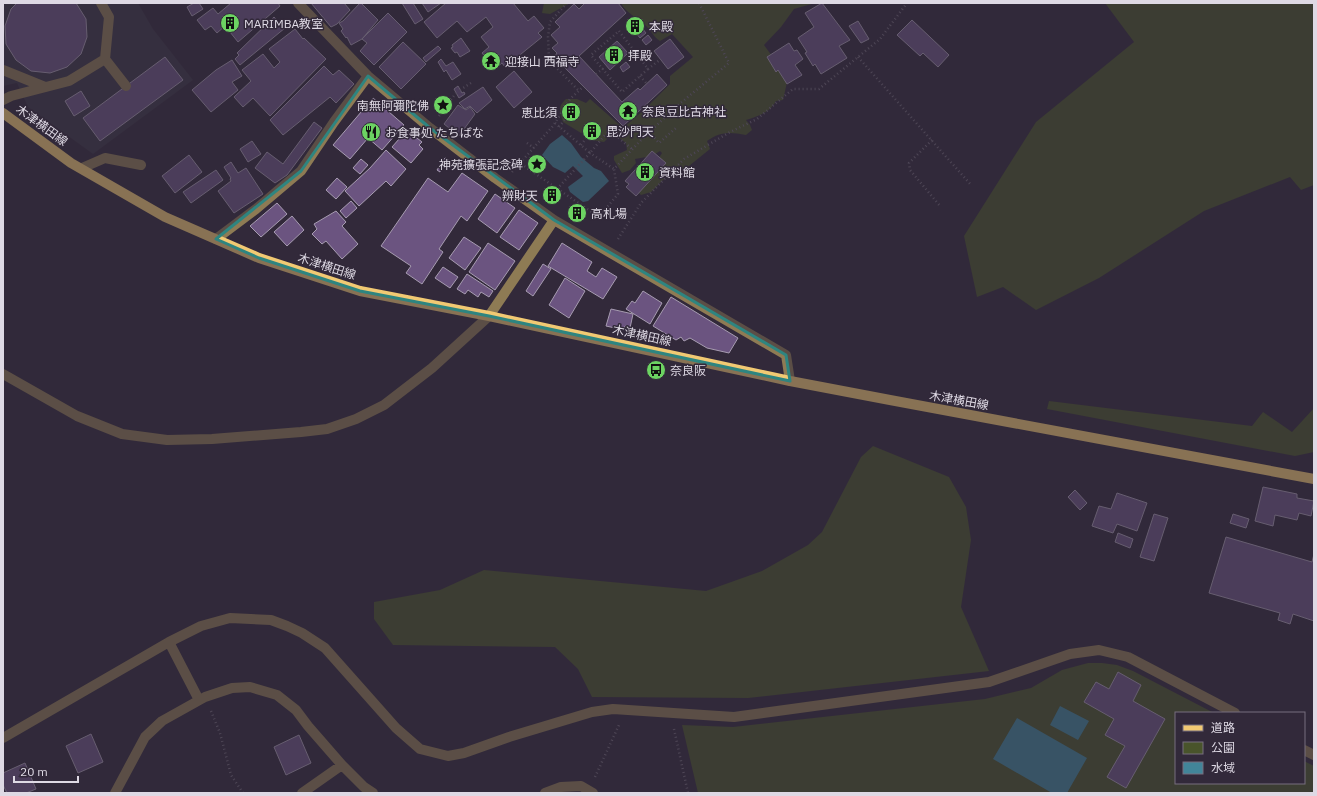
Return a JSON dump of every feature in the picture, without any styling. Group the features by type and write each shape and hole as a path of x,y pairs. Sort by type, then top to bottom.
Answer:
{"main road":[{"name":"木津横田線","path":"3,113 71,163 165,217 259,258 360,290 890,400 1314,479"}],"street":[{"path":"101,3 109,17 105,59 126,86"},
{"path":"298,3 368,76 430,128 502,183 554,220 786,355 790,380"},
{"path":"3,100 11,96 69,81 105,59"},
{"path":"3,70 45,87"},
{"path":"216,239 256,209 301,171 334,122 368,76"},
{"path":"82,168 105,158 141,165"},
{"path":"3,374 77,416 122,434 168,440 212,439 301,432 327,428 356,419 384,405 432,368 489,316 554,220"},
{"path":"3,738 169,642 200,626 230,618 271,620 302,633 325,648 396,728 420,749 448,756 464,753 509,737 592,712 613,709 734,717 989,682 1070,654 1099,650 1128,657 1233,712"},
{"path":"169,642 202,698"},
{"path":"120,791 144,738 162,721 202,698 232,688 250,687 277,695 296,710 342,765 364,787 373,793"},
{"path":"1305,750 1314,755"},
{"path":"302,793 342,765"},
{"path":"545,793 561,787 581,786 590,792"}],"path":[{"path":"567,3 550,22 548,36 549,60 579,90"},
{"path":"614,169 649,132 677,106 730,63 699,3"},
{"path":"608,252 641,203 684,159 757,118 793,89 819,89 880,39 907,3"},
{"path":"648,69 630,42 619,31 591,55 602,70 622,92 661,59"},
{"path":"858,57 971,185"},
{"path":"596,74 605,67"},
{"path":"640,76 647,84"},
{"path":"460,90 471,83"},
{"path":"502,183 521,164 555,123 570,99 584,86"},
{"path":"430,128 456,93"},
{"path":"559,127 570,113"},
{"path":"521,164 599,218 618,194 614,169 590,153 555,123"},
{"path":"617,136 626,128"},
{"path":"649,132 659,143 676,128"},
{"path":"557,189 609,130 632,149"},
{"path":"581,145 591,132"},
{"path":"932,140 909,163 910,170 940,206"},
{"path":"527,143 534,148"},
{"path":"202,698 220,733 231,775 243,793"},
{"path":"590,792 626,710"},
{"path":"670,713 688,793"}],"highlighted area":[{"path":"368,76 430,128 554,220 786,355 790,381 489,316 360,291 259,258 216,239 301,171"}],"shaded area":[{"path":"3,3 138,3 153,29 193,80 93,154 28,107 17,83 3,86"}],"green space":[{"path":"544,3 570,3 550,14 542,13"},
{"path":"621,3 815,3 794,9 781,27 764,45 788,78 783,100 776,101 763,114 746,120 752,130 746,135 726,133 717,135 707,141 710,149 684,170 670,173 651,192 641,195 634,188 662,153 660,151 652,156 635,159 636,163 630,170 622,173 614,160 614,156 627,150 626,143 613,133 604,142 591,140 586,131 581,133 563,122 560,112 560,107 566,99 577,99 586,103 590,99 623,128 670,84 670,76 693,57 672,34 660,41 658,40 646,26 627,11"},
{"path":"1105,3 1314,3 1314,185 1301,190 1290,177 1204,211 1099,278 1036,310 1003,287 977,297 964,236 1036,122 1134,42"},
{"path":"1049,401 1252,426 1263,412 1292,432 1314,408 1314,452 1295,456 1047,409"},
{"path":"873,446 949,477 966,507 971,540 961,607 989,671 748,698 592,697 578,669 555,647 393,645 374,619 374,602 440,590 484,570 706,591 762,571 808,545 822,532 861,457"},
{"path":"1088,663 1117,665 1133,671 1212,712 1175,712 1175,784 1305,784 1305,762 1314,766 1314,793 698,793 682,725 733,727 985,699 1031,688 1062,670"}],"water":[{"path":"562,135 571,143 581,157 594,168 601,171 609,181 588,201 583,202 570,192 568,187 583,176 573,166 565,173 553,167 542,155 550,144"},
{"path":"1060,706 1089,721 1078,740 1050,725"},
{"path":"1017,718 1087,758 1067,793 1052,793 993,759"}],"building":[{"path":"17,3 76,3 86,19 87,37 81,54 67,67 50,73 31,71 16,60 6,44 5,26 11,9"},
{"path":"194,3 199,3 203,9 192,16 187,7"},
{"name":"MARIMBA教室","path":"231,3 278,3 280,6 238,42 226,25 217,33 211,26 205,30 197,20 213,8 218,14"},
{"path":"311,3 344,3 350,10 337,24 331,27"},
{"path":"360,3 378,20 362,39 351,45 347,37 346,38 341,31 343,29 339,23 343,21"},
{"path":"402,3 413,3 423,19 415,24"},
{"path":"422,3 441,3 428,12"},
{"path":"446,3 513,3 528,21 534,16 544,28 538,33 542,37 505,67 502,63 495,69 482,53 489,47 481,37 493,27 486,17 467,32 457,21 437,38 424,22"},
{"path":"585,3 618,3 626,13 579,56 622,102 638,88 640,90 657,74 667,85 623,126 554,57 557,53 552,48 558,43 551,35 560,27 555,22 574,4 579,9"},
{"path":"822,3 850,40 839,46 847,58 821,74 815,64 813,66 805,53 807,52 798,38 814,27 805,13"},
{"path":"388,13 407,32 374,65 360,51 367,43 362,39"},
{"path":"274,17 285,28 240,65 235,59 239,55 237,53"},
{"path":"912,20 949,55 938,67 923,53 920,56 897,35"},
{"name":"本殿","path":"637,21 640,26 634,31 630,26"},
{"path":"858,21 869,39 861,43 849,26"},
{"name":"本殿","path":"642,28 646,33 640,38 636,33"},
{"path":"295,29 303,39 304,38 326,59 270,116 253,98 243,107 234,97 251,81 242,70 263,54 274,68 280,62 269,49"},
{"name":"本殿","path":"648,35 652,40 646,45 642,40"},
{"path":"461,38 470,51 460,57 457,52 455,53 451,48 453,47 452,45"},
{"path":"670,39 684,57 668,69 654,51"},
{"name":"拝殿","path":"617,41 628,53 610,70 599,57"},
{"path":"403,42 426,64 401,89 379,67"},
{"path":"789,43 794,51 797,50 803,59 795,65 802,75 787,84 778,70 776,72 767,57"},
{"path":"438,46 441,49 426,62 423,58"},
{"path":"165,57 183,80 100,141 83,118"},
{"path":"441,59 446,66 453,62 461,74 452,80 446,70 444,72 438,62"},
{"path":"232,60 242,76 232,82 238,90 211,112 192,90 216,70"},
{"path":"626,62 630,67 623,72 620,67"},
{"path":"324,66 333,75 339,70 354,84 336,103 330,97 283,135 270,120"},
{"path":"514,71 532,92 514,108 496,87"},
{"path":"458,86 462,93 464,92 465,94 459,98 454,89"},
{"path":"483,87 492,100 477,113 470,106 465,109 459,103"},
{"path":"81,91 90,106 74,116 65,101"},
{"name":"お食事処 たちばな","path":"373,98 404,125 382,150 368,138 350,159 333,145"},
{"path":"458,105 466,110 470,107 475,114 459,136 444,124"},
{"path":"314,122 322,128 287,175 275,183 255,168 267,152 283,164"},
{"path":"407,130 422,142 419,145 423,149 411,163 392,147"},
{"path":"252,141 261,154 248,162 240,149"},
{"path":"386,150 406,169 391,186 386,181 359,206 345,191 370,168"},
{"name":"資料館","path":"652,151 666,163 636,196 626,187 629,184 625,181"},
{"path":"189,155 202,172 175,193 162,176"},
{"path":"445,158 449,160 440,172 437,170"},
{"path":"361,159 368,165 360,174 353,168"},
{"path":"231,162 238,173 246,168 263,194 234,213 218,191 231,181 231,178 224,167"},
{"path":"216,170 223,180 191,203 183,192"},
{"path":"462,173 488,191 467,221 461,216 439,249 443,252 422,284 406,273 411,266 381,246 428,178 448,192"},
{"path":"337,178 347,187 336,199 326,190"},
{"path":"495,194 515,208 497,233 478,219"},
{"path":"351,201 357,208 346,218 340,211"},
{"path":"277,203 287,214 261,237 250,226"},
{"name":"高札場","path":"576,207 582,212 577,218 571,213"},
{"path":"519,210 538,223 519,250 500,237"},
{"path":"336,211 346,222 342,226 358,244 342,259 326,241 322,244 312,234 317,229 314,224"},
{"path":"292,216 304,230 287,246 274,232"},
{"path":"464,237 481,248 465,270 449,258"},
{"path":"488,243 515,261 495,290 469,272"},
{"path":"562,243 592,262 587,271 596,277 602,268 617,277 603,299 548,266"},
{"path":"543,264 551,269 533,296 526,291"},
{"path":"443,267 458,277 450,288 435,278"},
{"path":"467,274 493,291 489,297 481,292 478,297 468,290 465,294 457,289"},
{"path":"565,278 585,291 569,318 549,305"},
{"path":"643,291 662,303 650,324 626,309 632,301 635,303"},
{"path":"671,297 738,338 729,353 707,348 690,338 684,341 681,337 676,340 653,326"},
{"path":"611,309 633,314 630,328 625,326 624,330 606,326"},
{"path":"1263,487 1297,494 1297,498 1314,501 1311,516 1299,513 1297,520 1275,515 1273,526 1255,521"},
{"path":"1075,490 1087,503 1080,510 1068,497"},
{"path":"1117,493 1147,503 1137,531 1117,524 1113,533 1092,526 1099,506 1111,509"},
{"path":"1154,514 1168,518 1154,561 1140,557"},
{"path":"1233,514 1249,519 1246,528 1230,523"},
{"path":"1118,533 1133,539 1130,548 1115,542"},
{"path":"1226,537 1312,562 1314,554 1314,621 1293,614 1290,624 1278,620 1280,613 1209,593"},
{"path":"1118,672 1141,685 1133,701 1165,719 1126,788 1107,777 1125,746 1105,735 1114,719 1084,702 1096,682 1109,689"},
{"path":"91,734 103,762 78,773 66,746"},
{"path":"299,735 311,763 286,775 274,747"},
{"path":"25,763 36,789 26,793 7,793 3,785 3,773"}],"place":[{"name":"MARIMBA教室","path":"230,23"},
{"name":"本殿","path":"635,26"},
{"name":"拝殿","path":"614,55"},
{"name":"迎接山 西福寺","path":"491,61"},
{"name":"南無阿彌陀佛","path":"443,105"},
{"name":"奈良豆比古神社","path":"628,111"},
{"name":"恵比須","path":"571,112"},
{"name":"毘沙門天","path":"592,131"},
{"name":"お食事処 たちばな","path":"371,132"},
{"name":"神苑擴張記念碑","path":"537,164"},
{"name":"資料館","path":"645,172"},
{"name":"辨財天","path":"552,195"},
{"name":"高札場","path":"577,213"},
{"name":"奈良阪","path":"656,370"}]}
